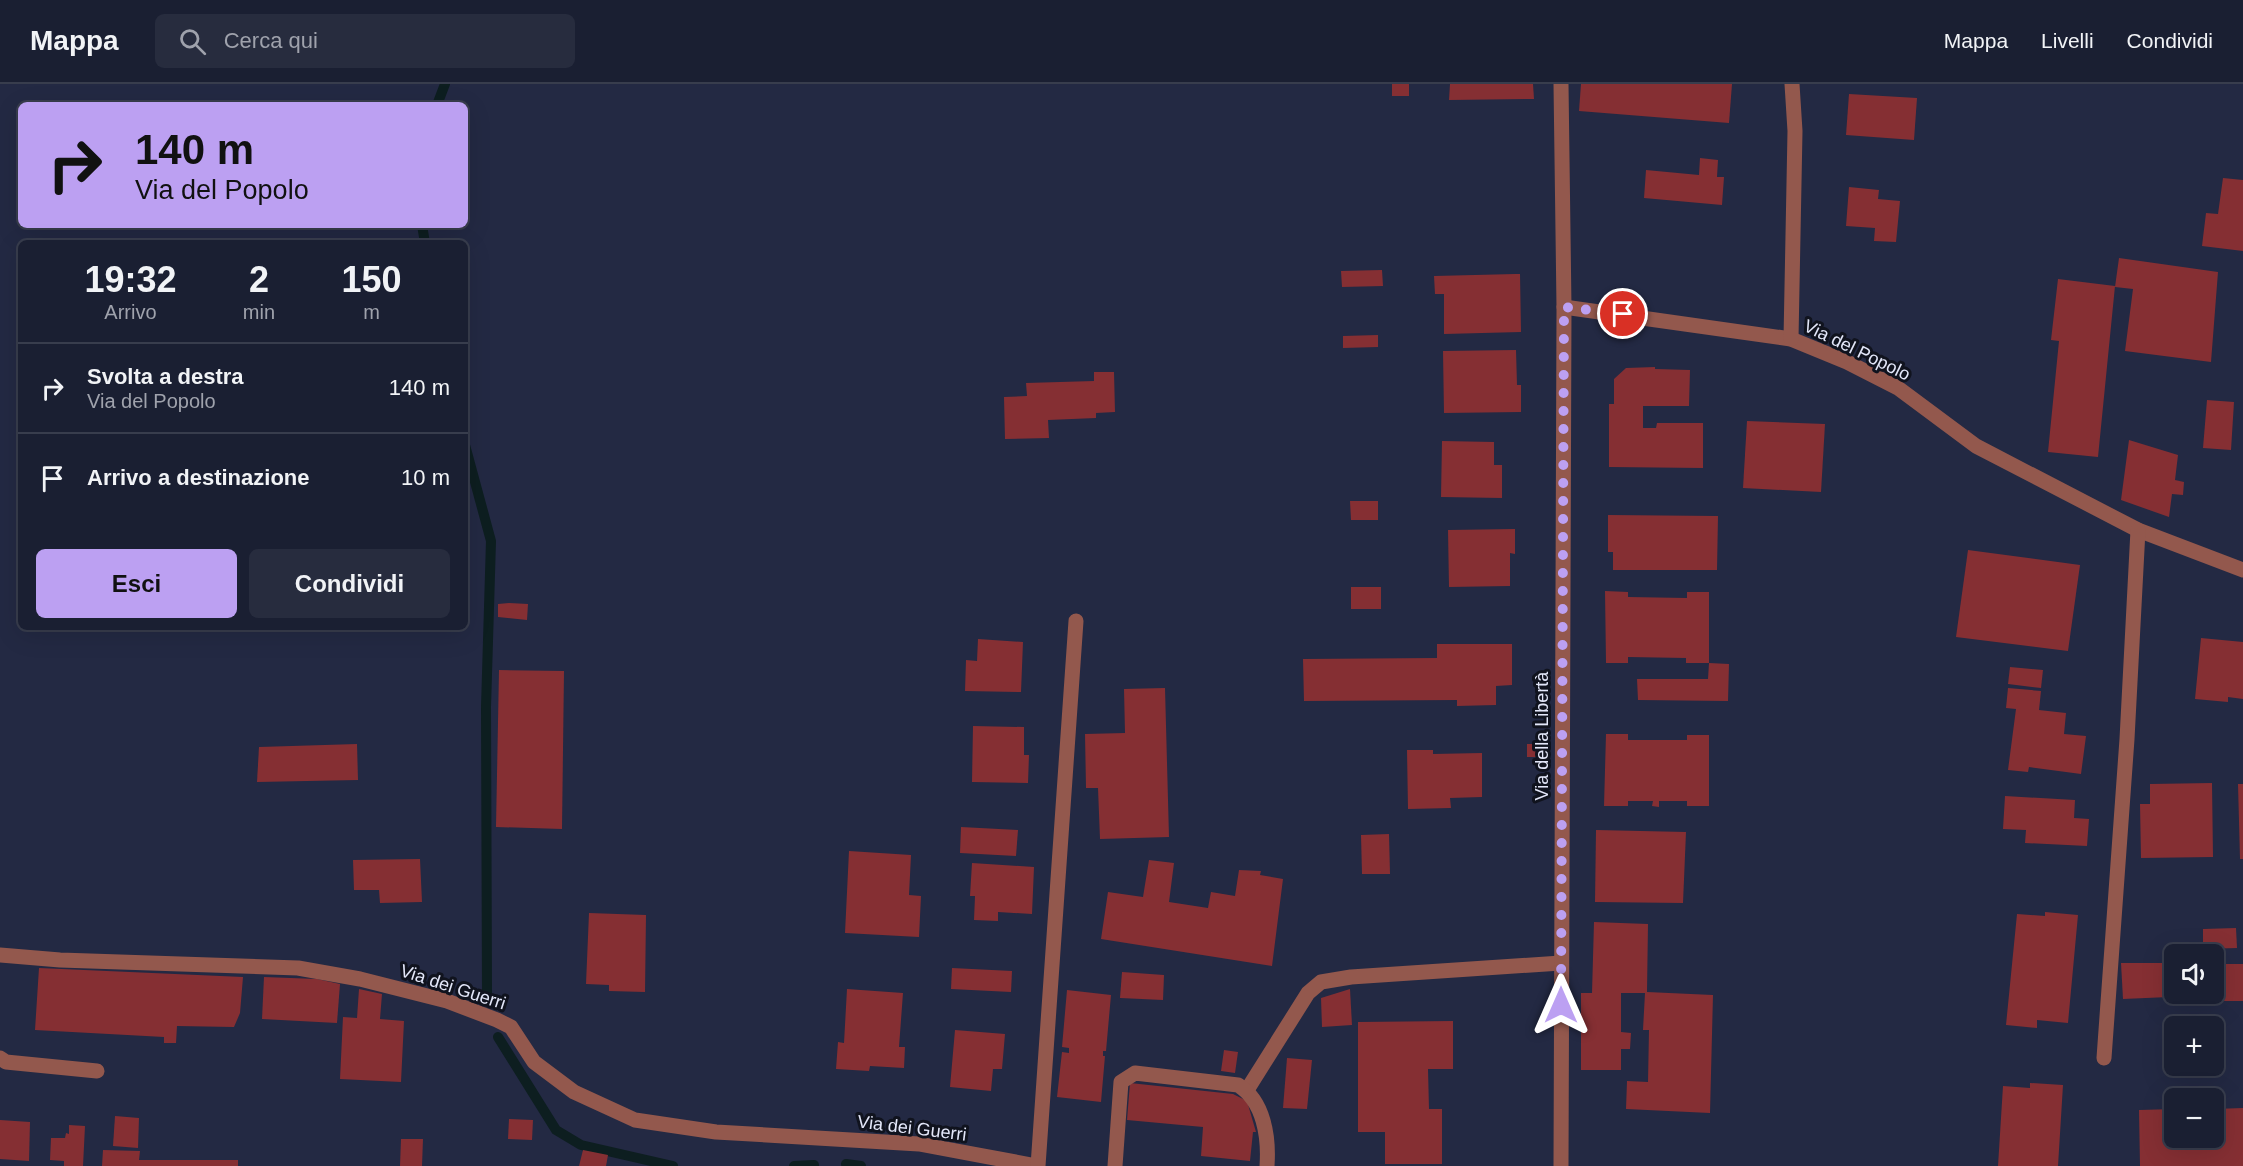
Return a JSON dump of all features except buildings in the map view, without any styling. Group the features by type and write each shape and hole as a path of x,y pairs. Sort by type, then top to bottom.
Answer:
{"street":[{"path":"1561,84 1564,307"},
{"path":"1791,339 1795,131 1792,84"},
{"name":"Via del Popolo","path":"1564,307 1791,339 1847,362 1898,388 1976,446 2138,531 2243,570"},
{"name":"Via della Libertà","path":"1561,1166 1564,307"},
{"path":"2104,1058 2126,750 2138,531"},
{"path":"1037,1166 1076,621"},
{"name":"Via dei Guerri","path":"0,955 60,960 298,968 360,979 447,1001 511,1027 534,1062 574,1092 635,1119 716,1132 919,1144 1037,1166"},
{"path":"1247,1090 1308,993 1321,982 1351,977 1561,963"},
{"path":"0,1058 6,1062 97,1071"},
{"path":"1115,1166 1121,1082 1135,1073 1238,1085 1247,1090 1252,1094 1261,1113 1268,1147 1267,1166"}],"waterway":[{"path":"438,102 445,84"},
{"path":"422,228 424,240"},
{"path":"468,456 491,541 486,707 487,993"},
{"path":"498,1037 556,1130 581,1145 673,1166"},
{"path":"846,1164 861,1166"},
{"path":"794,1166 814,1165"}],"route":[{"path":"1561,1005 1564,307 1623,314"}]}
